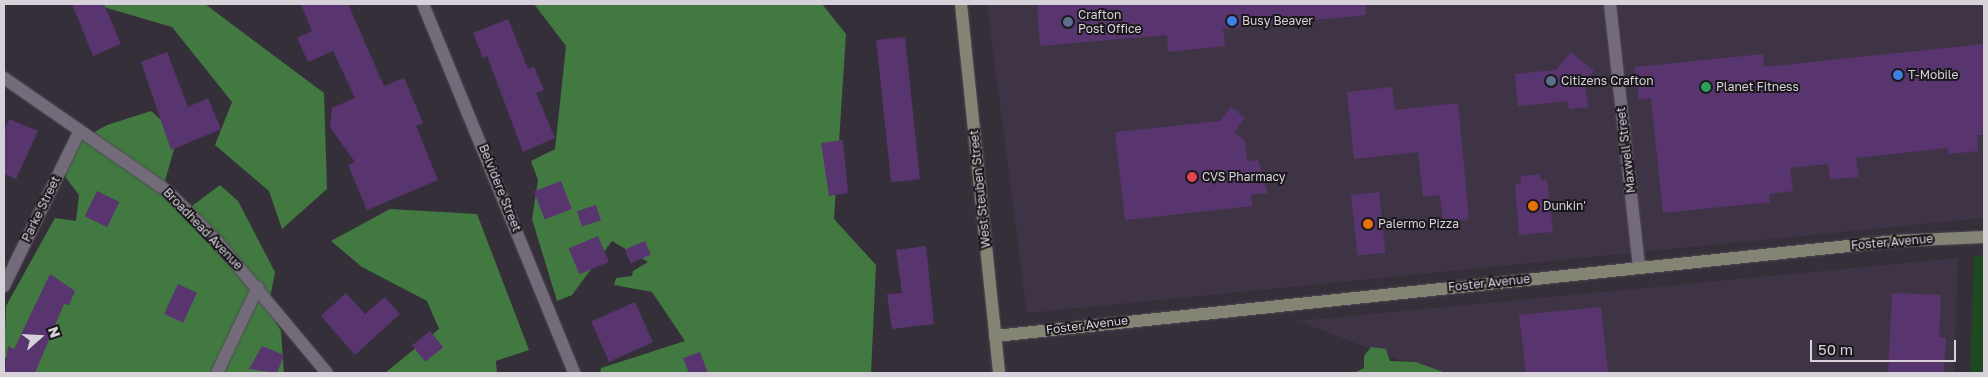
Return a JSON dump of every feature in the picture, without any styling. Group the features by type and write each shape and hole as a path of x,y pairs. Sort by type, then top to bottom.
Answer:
{"street":[{"name":"Belvidere Street","path":"423,4 574,373"},
{"name":"West Steuben Street","path":"961,4 999,373"},
{"name":"Maxwell Street","path":"1610,4 1639,267"},
{"name":"Broadhead Avenue","path":"4,78 79,132 167,191 258,287 327,373"},
{"name":"Parke Street","path":"4,286 79,132"},
{"name":"Foster Avenue","path":"995,336 1896,241 1984,236"},
{"path":"217,373 258,287"}],"shaded area":[{"path":"987,4 1984,4 1984,218 1027,313"},
{"path":"1958,258 1954,373 1434,373 1298,321"}],"green space":[{"path":"93,4 205,4 324,93 327,189 282,229 269,191 215,145 232,102 172,27"},
{"path":"534,4 822,4 846,34 834,219 876,265 871,373 600,373 601,368 685,341 652,292 614,285 616,278 632,276 633,271 648,262 612,241 572,295 557,301 532,219 538,180 531,161 555,149 566,46"},
{"path":"151,111 178,135 165,181 192,206 220,185 238,201 275,272 268,309 281,331 284,373 20,373 4,357 6,306 55,218 76,221 79,195 66,178 66,148 107,125"},
{"path":"390,209 477,214 529,350 496,361 497,373 385,373 439,329 427,301 362,267 331,241"},
{"path":"1974,256 1984,256 1984,373 1970,373"},
{"path":"1371,347 1386,349 1390,361 1416,362 1446,373 1354,373 1364,368 1364,356"}],"building":[{"path":"72,4 104,4 121,44 93,56"},
{"path":"301,4 348,4 384,86 404,78 423,123 416,126 438,180 367,210 348,165 355,162 330,127 332,108 355,98 333,51 308,62 297,38 312,31"},
{"path":"1037,4 1365,4 1366,15 1223,29 1225,46 1168,52 1167,35 1040,46"},
{"path":"508,19 528,69 534,67 544,90 536,93 555,138 523,152 487,56 483,58 473,33"},
{"path":"905,37 920,179 891,182 876,40"},
{"path":"1984,44 1984,135 1977,135 1978,151 1948,154 1947,148 1856,158 1859,177 1830,179 1828,164 1790,168 1793,191 1769,194 1770,202 1663,213 1651,98 1639,100 1635,67 1763,54 1764,67"},
{"path":"167,52 188,107 208,98 221,129 171,150 141,62"},
{"name":"Citizens Crafton","path":"1571,52 1594,71 1585,82 1588,107 1569,109 1568,101 1518,106 1515,74 1556,70"},
{"path":"1392,87 1395,110 1458,103 1469,219 1443,222 1440,195 1423,197 1418,152 1354,159 1347,92"},
{"name":"CVS Pharmacy","path":"1231,107 1245,118 1234,132 1245,141 1247,161 1258,160 1268,193 1251,195 1252,206 1125,220 1115,132 1220,121"},
{"path":"9,119 38,131 16,179 4,174 4,132"},
{"path":"843,140 848,193 829,196 821,143"},
{"name":"Dunkin'","path":"1540,174 1541,181 1547,180 1553,232 1519,235 1515,184 1521,183 1521,176"},
{"path":"561,181 572,209 545,219 534,191"},
{"path":"97,191 119,202 107,227 85,216"},
{"name":"Palermo Pizza","path":"1379,192 1385,253 1358,256 1351,195"},
{"path":"596,205 601,220 582,226 577,211"},
{"path":"598,236 609,262 579,274 569,249"},
{"path":"645,241 651,255 631,263 625,250"},
{"path":"926,246 934,324 892,329 887,294 902,293 896,250"},
{"path":"50,274 75,291 69,305 64,304 35,373 4,373 8,346 14,349"},
{"path":"178,284 197,293 183,323 164,314"},
{"path":"346,293 365,314 385,297 400,314 355,355 321,316"},
{"path":"1892,293 1941,295 1939,337 1946,338 1944,373 1888,373"},
{"path":"635,302 653,342 609,362 591,322"},
{"path":"1601,307 1608,373 1526,373 1519,315"},
{"path":"430,331 443,347 425,362 412,345"},
{"path":"262,346 284,355 277,373 249,369"},
{"path":"700,352 708,373 689,373 683,358"}],"place":[{"name":"Busy Beaver","path":"1232,21"},
{"name":"Crafton Post Office","path":"1068,22"},
{"name":"T-Mobile","path":"1898,75"},
{"name":"Citizens Crafton","path":"1551,81"},
{"name":"Planet Fitness","path":"1706,87"},
{"name":"CVS Pharmacy","path":"1192,177"},
{"name":"Dunkin'","path":"1533,206"},
{"name":"Palermo Pizza","path":"1368,224"}]}
